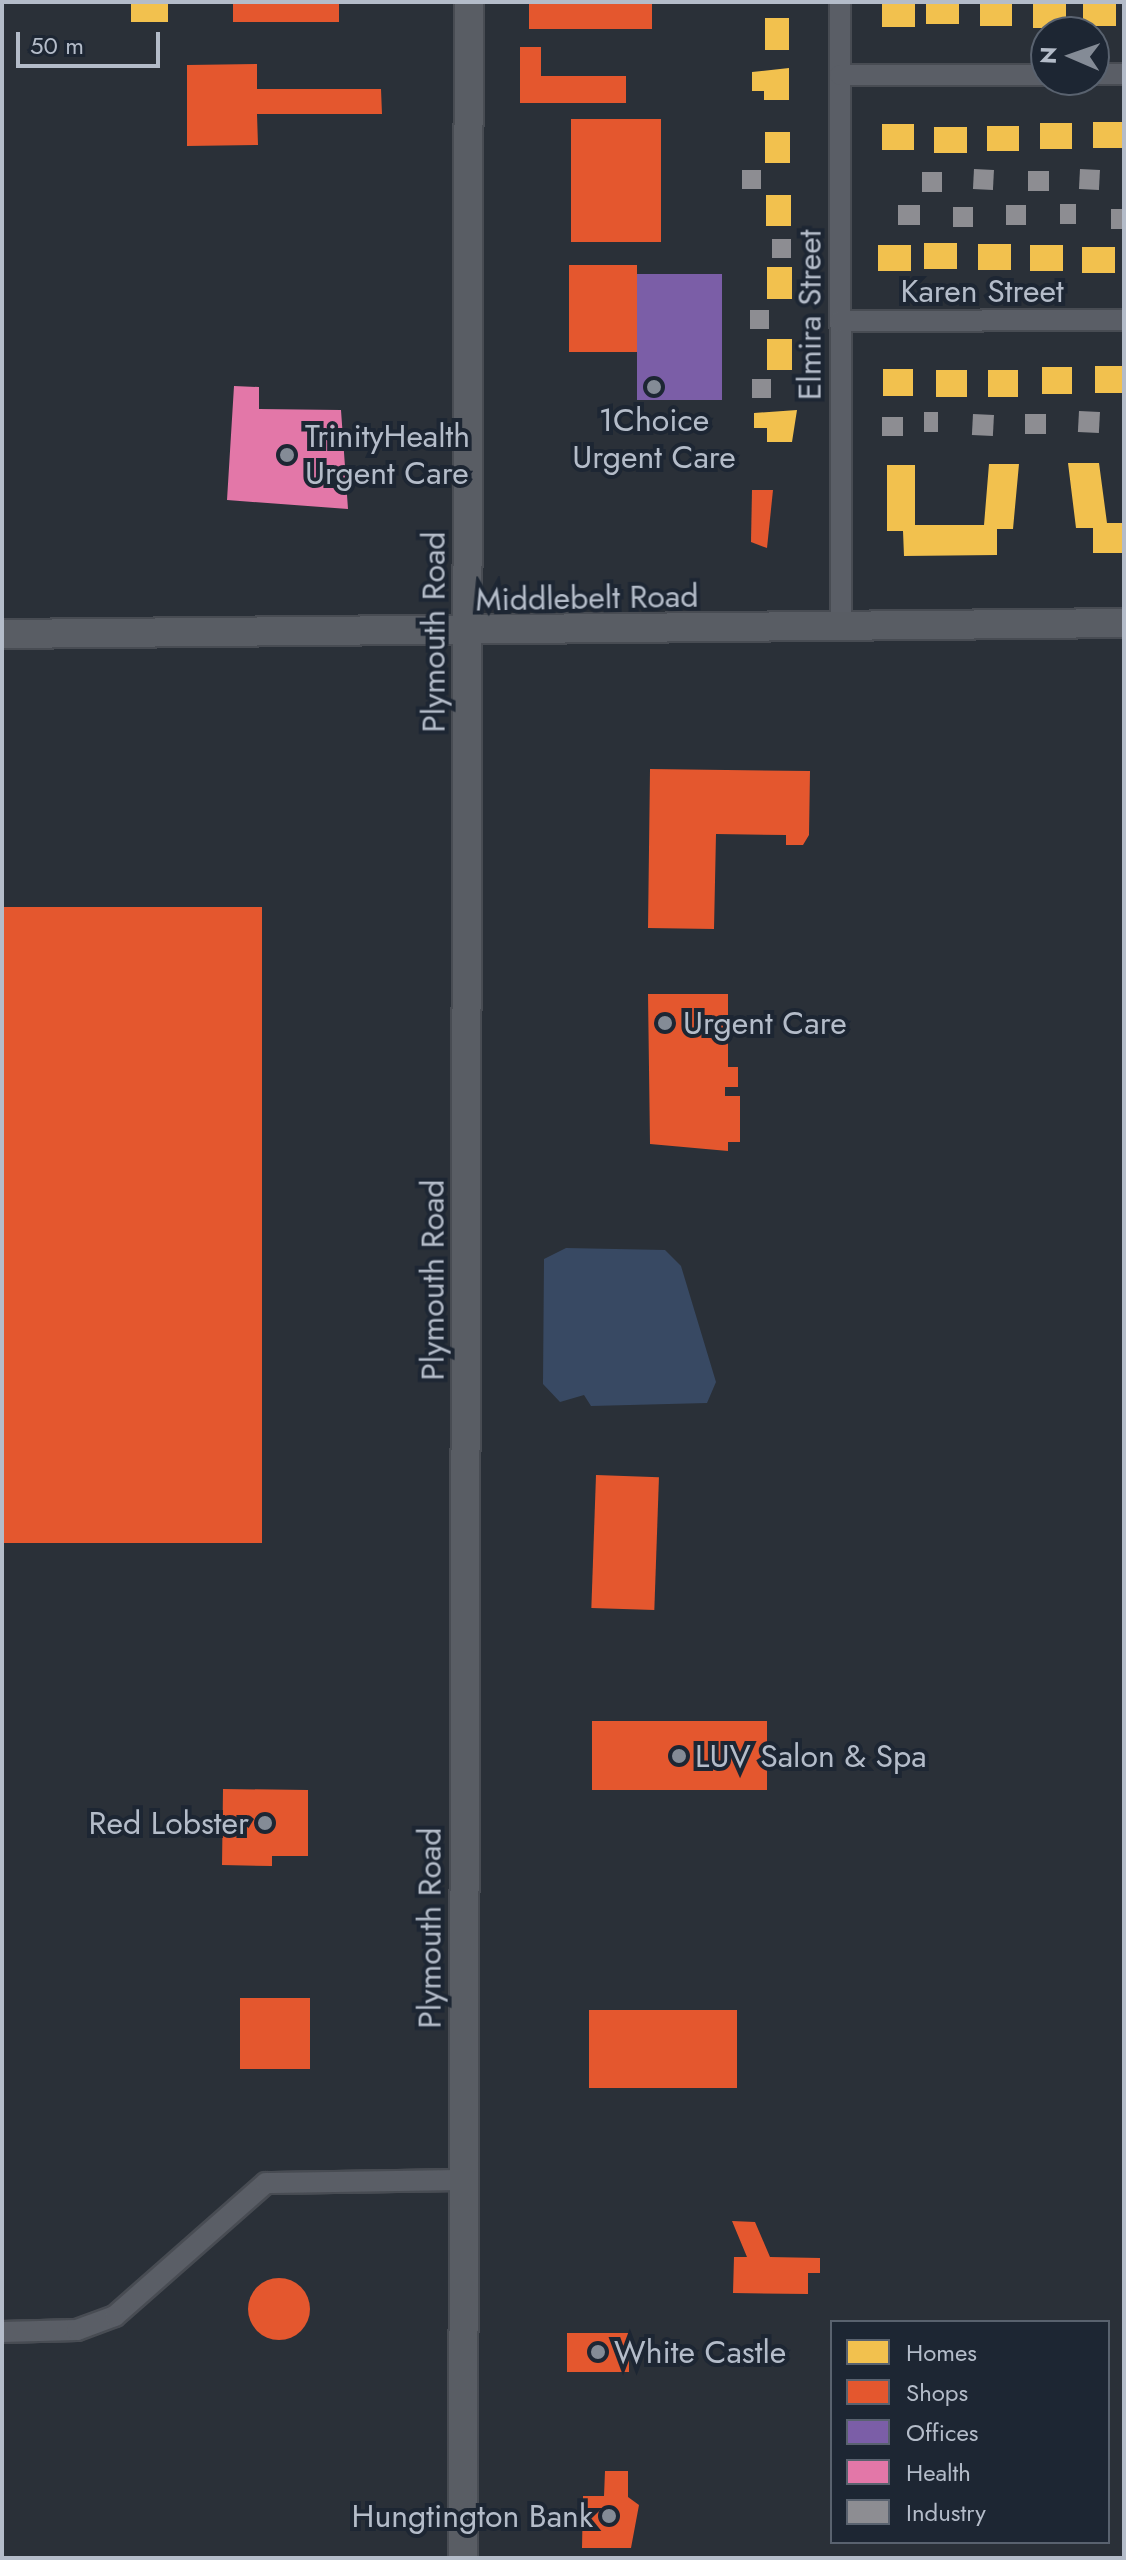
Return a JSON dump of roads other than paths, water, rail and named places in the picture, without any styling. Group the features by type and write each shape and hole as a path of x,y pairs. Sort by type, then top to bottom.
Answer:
{"main road":[{"name":"Plymouth Road","path":"463,2558 469,2"},
{"name":"Middlebelt Road","path":"2,634 466,633 1124,623"}],"street":[{"name":"Elmira Street","path":"840,2 841,628"},
{"path":"840,75 1030,75"},
{"name":"Karen Street","path":"840,321 1124,320"},
{"path":"2,2332 77,2330 115,2316 266,2183 465,2180"}],"water":[{"path":"566,1248 665,1250 681,1266 716,1382 707,1403 591,1406 584,1395 560,1402 543,1384 544,1259"}],"place":[{"name":"1Choice Urgent Care","path":"654,387"},
{"name":"TrinityHealth Urgent Care","path":"287,455"},
{"name":"Urgent Care","path":"665,1023"},
{"name":"LUV Salon & Spa","path":"679,1756"},
{"name":"Red Lobster","path":"265,1823"},
{"name":"White Castle","path":"598,2352"},
{"name":"Hungtington Bank","path":"609,2516"}]}
